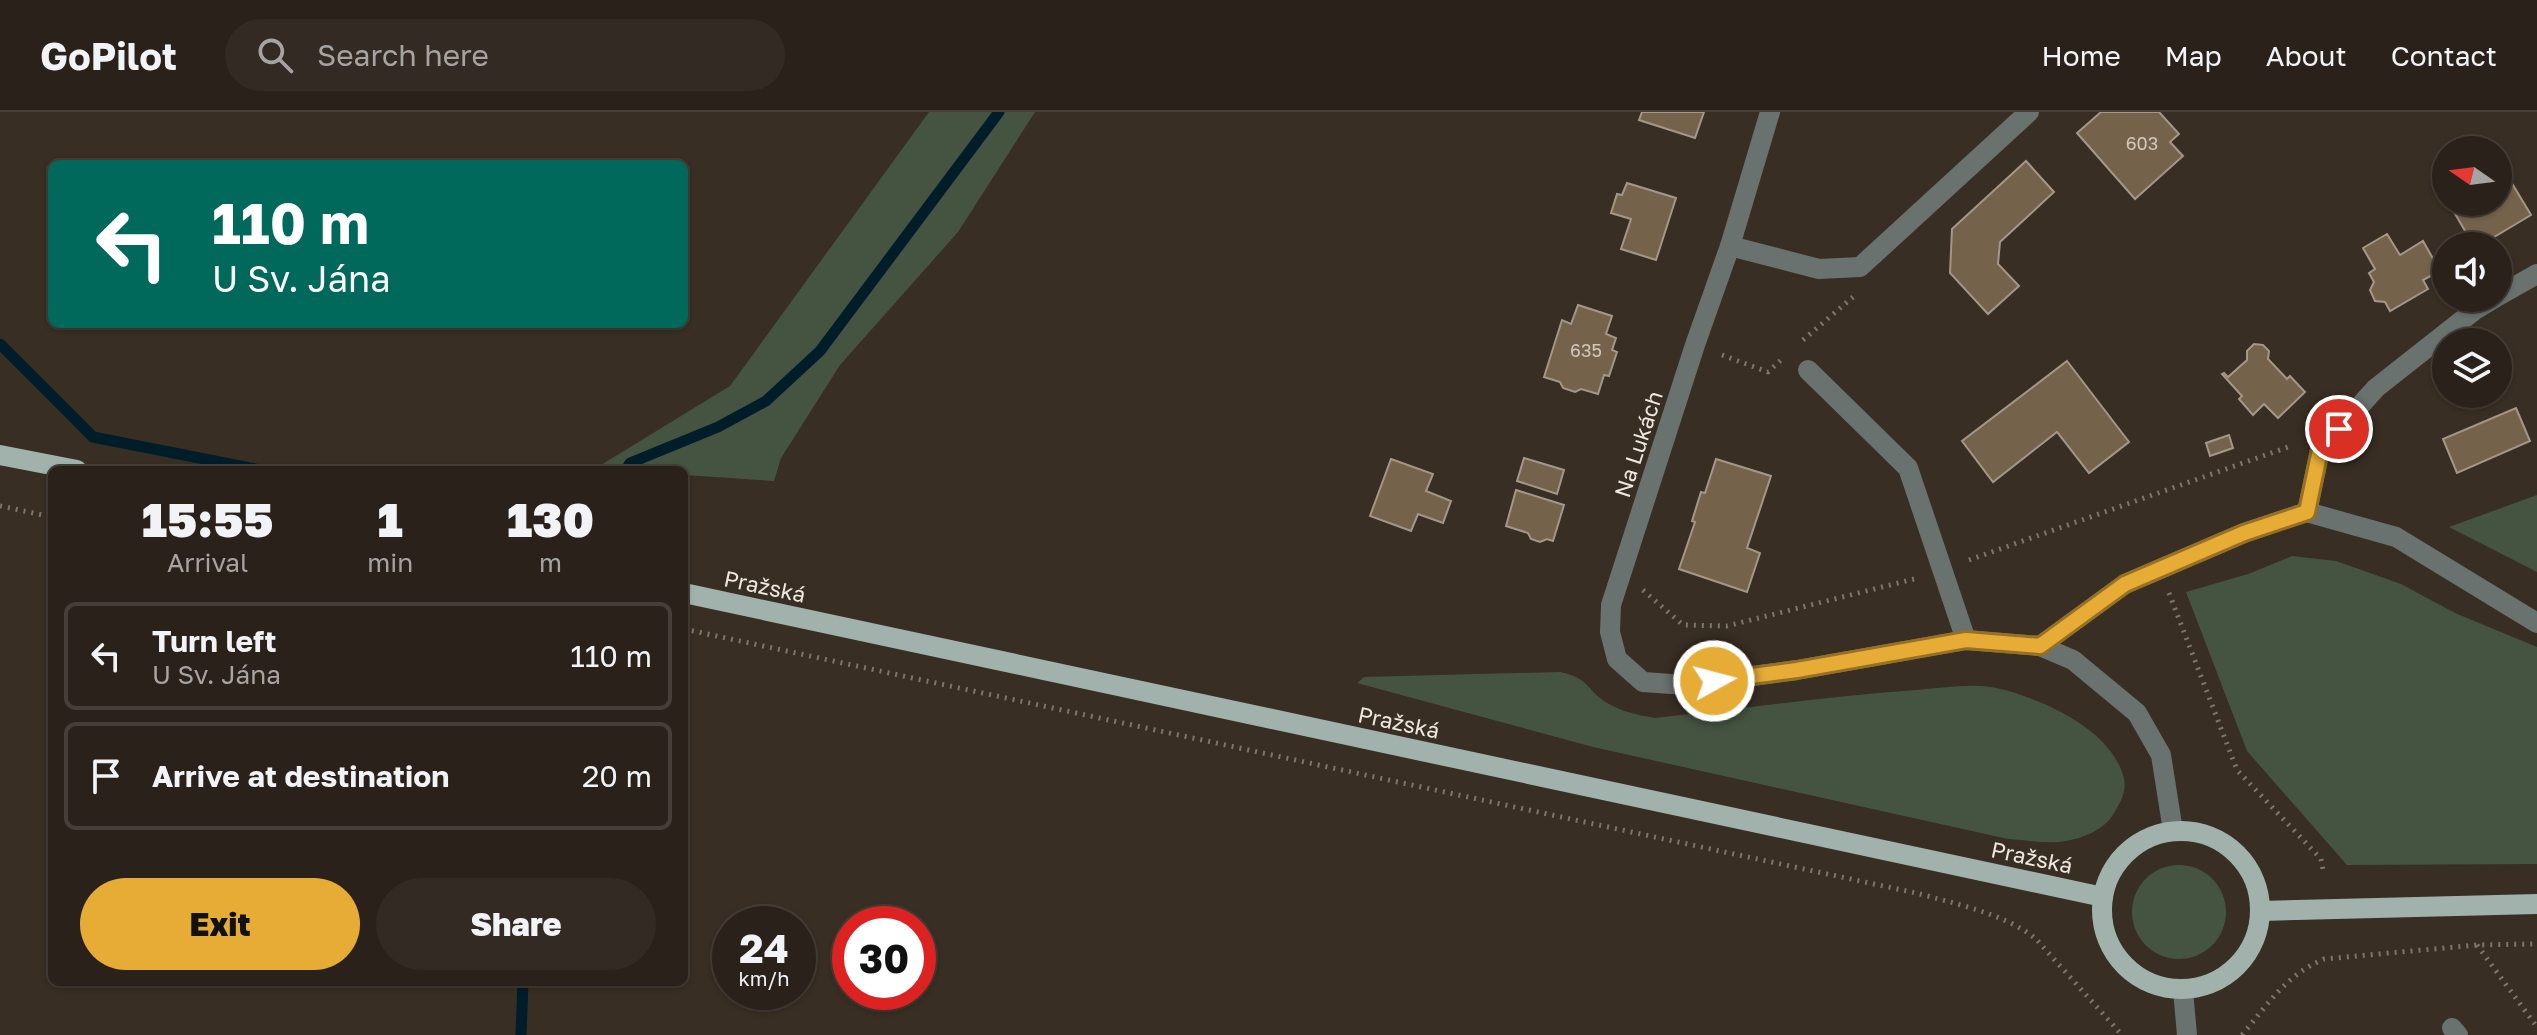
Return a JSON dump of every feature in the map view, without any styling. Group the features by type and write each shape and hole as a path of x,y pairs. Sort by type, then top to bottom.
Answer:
{"main road":[{"path":"0,455 56,466"},
{"name":"Pražská","path":"688,594 2103,897"},
{"path":"2173,831 2216,839 2235,852 2249,869 2258,889 2260,911 2256,935 2245,957 2228,974 2207,985 2183,990 2160,987 2139,977 2121,962 2109,943 2103,920 2103,897 2112,873 2128,852 2149,838 2173,831"},
{"path":"2260,911 2537,904"}],"street":[{"name":"Na Lukách","path":"1770,112 1730,246 1611,605 1610,632 1617,659 1643,682 1686,685 1797,670 1966,640"},
{"path":"1730,246 1819,269 1860,267 2029,112"},
{"path":"2512,288 2537,274"},
{"path":"2307,512 2320,450 2376,388 2472,312"},
{"path":"1808,370 1908,468 1966,640 2040,646 2073,660 2137,713 2161,755 2173,831"},
{"path":"2040,646 2125,584 2244,533 2307,512 2396,537 2537,623"},
{"path":"2183,990 2187,1035"}],"path":[{"path":"0,506 48,516"},
{"path":"2159,569 2237,770 2321,859 2323,870"},
{"path":"688,630 1958,904 2024,929 2122,1035"},
{"path":"2242,1035 2287,981 2305,967 2324,959 2477,945 2533,944"},
{"path":"2477,945 2537,1027"}],"green space":[{"path":"929,112 1035,112 958,232 840,365 781,458 774,481 688,475 688,466 599,466 730,386"},
{"path":"2537,495 2537,572 2449,527"},
{"path":"2292,556 2336,561 2401,584 2455,613 2537,647 2537,864 2347,865 2247,751 2186,592 2248,574"},
{"path":"1560,672 1583,681 1613,706 1655,718 1948,687 2001,689 2056,709 2092,732 2117,762 2125,783 2124,792 2110,819 2089,834 2057,842 2008,839 1593,747 1357,683 1364,677"},
{"path":"2179,865 2197,869 2212,879 2222,894 2226,912 2222,930 2212,945 2197,955 2179,959 2161,955 2146,945 2136,930 2132,912 2136,894 2146,879 2161,869"}],"building":[{"path":"1642,112 1704,112 1695,138 1639,120"},
{"path":"2101,112 2159,112 2179,134 2170,142 2183,156 2135,199 2077,133"},
{"path":"2026,161 2054,192 2000,242 1998,264 2019,286 1988,314 1950,273 1952,229"},
{"path":"1627,183 1676,198 1656,260 1621,249 1631,219 1611,213 1617,194 1622,195"},
{"path":"2512,183 2531,215 2502,232 2466,232 2456,216 2512,216"},
{"path":"2387,234 2400,255 2423,241 2432,257 2432,275 2423,280 2428,289 2390,311 2385,302 2375,301 2370,290 2374,282 2369,273 2375,269 2363,248"},
{"path":"1578,305 1612,316 1606,334 1616,338 1612,350 1617,352 1609,376 1604,375 1598,394 1581,389 1575,392 1563,388 1560,382 1544,377 1562,320 1571,324"},
{"path":"2254,344 2263,345 2269,351 2268,359 2305,392 2278,418 2264,404 2253,415 2239,399 2242,396 2222,374 2228,377 2247,360 2247,351"},
{"path":"2067,361 2129,442 2089,473 2057,432 1993,482 1962,441"},
{"path":"2516,408 2530,441 2457,473 2443,439"},
{"path":"2229,435 2233,448 2210,456 2206,443"},
{"path":"1524,458 1564,470 1557,494 1517,481"},
{"path":"1391,459 1433,474 1426,491 1451,501 1443,523 1418,514 1411,531 1370,516"},
{"path":"1716,459 1771,476 1747,548 1760,553 1747,592 1679,569 1695,522 1692,521 1701,492 1705,493"},
{"path":"1516,490 1564,505 1553,541 1547,539 1540,542 1531,539 1528,533 1506,526"}],"waterway":[{"path":"628,466 718,427 766,401 820,351 999,112"},
{"path":"0,344 93,437 240,466"},
{"path":"521,1035 523,986"}],"route":[{"path":"1714,681 1797,670 1966,640 2040,646 2125,584 2244,533 2307,512 2320,450 2339,429"}]}
